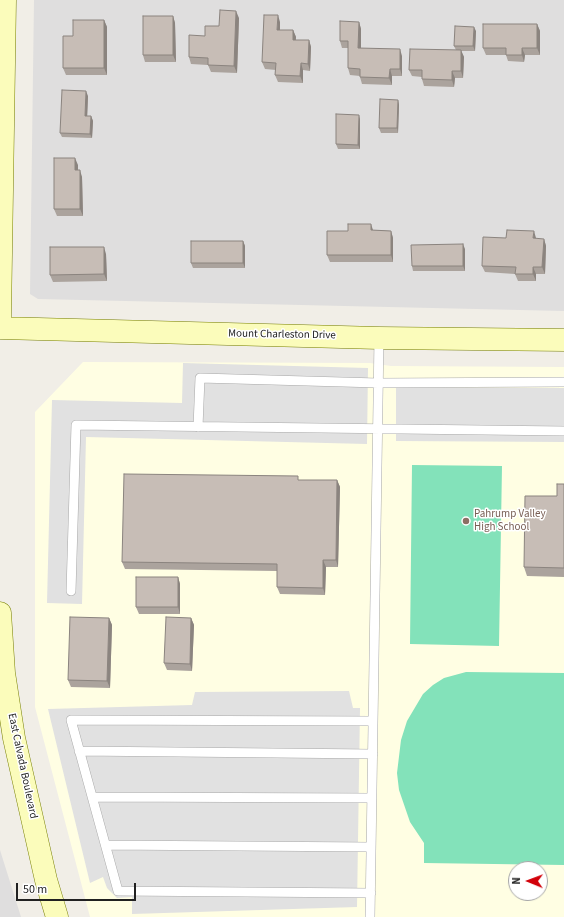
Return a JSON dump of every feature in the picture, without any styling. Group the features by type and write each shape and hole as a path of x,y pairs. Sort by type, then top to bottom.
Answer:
{"main road":[{"path":"0,317 6,0"},
{"name":"Mount Charleston Drive","path":"0,328 379,338 564,340"},
{"name":"East Calvada Boulevard","path":"0,613 4,673 14,738 46,880 57,917"}],"lane":[{"path":"370,917 379,338"},
{"path":"198,427 200,378 378,383 564,382"},
{"path":"71,591 76,425 564,431"},
{"path":"371,893 118,891 71,720 373,721"},
{"path":"80,751 373,754"},
{"path":"92,797 372,798"},
{"path":"106,845 372,847"}],"shaded area":[{"path":"34,0 564,0 564,311 38,299 30,294"},
{"path":"83,362 370,363 391,366 564,367 564,917 90,917 35,707 35,412"},
{"path":"183,363 368,368 367,444 86,437 82,604 47,603 52,400 182,403"},
{"path":"396,387 564,388 564,442 396,441"},
{"path":"349,691 353,708 360,708 357,907 132,914 132,897 117,898 107,888 103,877 90,883 48,709 192,705 195,692"},
{"path":"0,850 21,917 0,917"}],"green space":[{"path":"412,465 502,466 499,646 410,644"},
{"path":"466,672 564,673 564,865 548,865 548,861 508,861 508,864 424,863 424,843 410,822 399,790 397,773 401,740 407,721 423,694 444,678"}],"building":[{"path":"220,10 236,11 234,66 208,65 208,58 189,57 189,35 205,36 205,26 219,26"},
{"path":"264,15 278,15 277,30 293,30 293,40 309,40 308,64 301,63 300,76 275,75 276,63 262,62"},
{"path":"143,16 173,16 173,55 143,55"},
{"path":"73,20 104,20 104,68 63,68 63,36 73,36"},
{"path":"340,21 359,22 358,48 400,49 400,69 390,69 389,78 360,77 360,69 348,68 348,41 340,41"},
{"path":"483,24 537,24 537,48 522,48 522,55 506,55 506,48 483,48"},
{"path":"455,26 474,27 473,46 454,46"},
{"path":"410,49 461,50 461,71 452,71 452,80 422,79 422,70 409,70"},
{"path":"62,90 86,91 85,116 91,116 90,134 60,133"},
{"path":"380,99 398,100 397,128 379,128"},
{"path":"336,114 359,115 358,145 336,144"},
{"path":"54,158 75,158 75,170 80,170 80,209 54,209"},
{"path":"348,224 371,224 371,230 391,231 391,255 327,255 327,231 348,231"},
{"path":"507,230 534,231 533,238 544,239 542,267 533,267 533,274 515,274 516,267 482,266 483,237 506,238"},
{"path":"191,241 243,241 243,263 191,263"},
{"path":"463,244 463,266 412,266 411,245"},
{"path":"50,247 104,247 104,274 50,275"},
{"path":"124,474 298,476 298,480 337,480 336,560 323,560 323,588 277,587 277,564 122,562"},
{"path":"557,484 564,484 564,568 524,567 525,496 557,496"},
{"path":"136,577 178,577 178,607 136,607"},
{"path":"70,617 109,618 107,681 68,680"},
{"path":"166,617 191,618 190,664 164,663"}],"place":[{"name":"Pahrump Valley High School","path":"466,521"}]}
